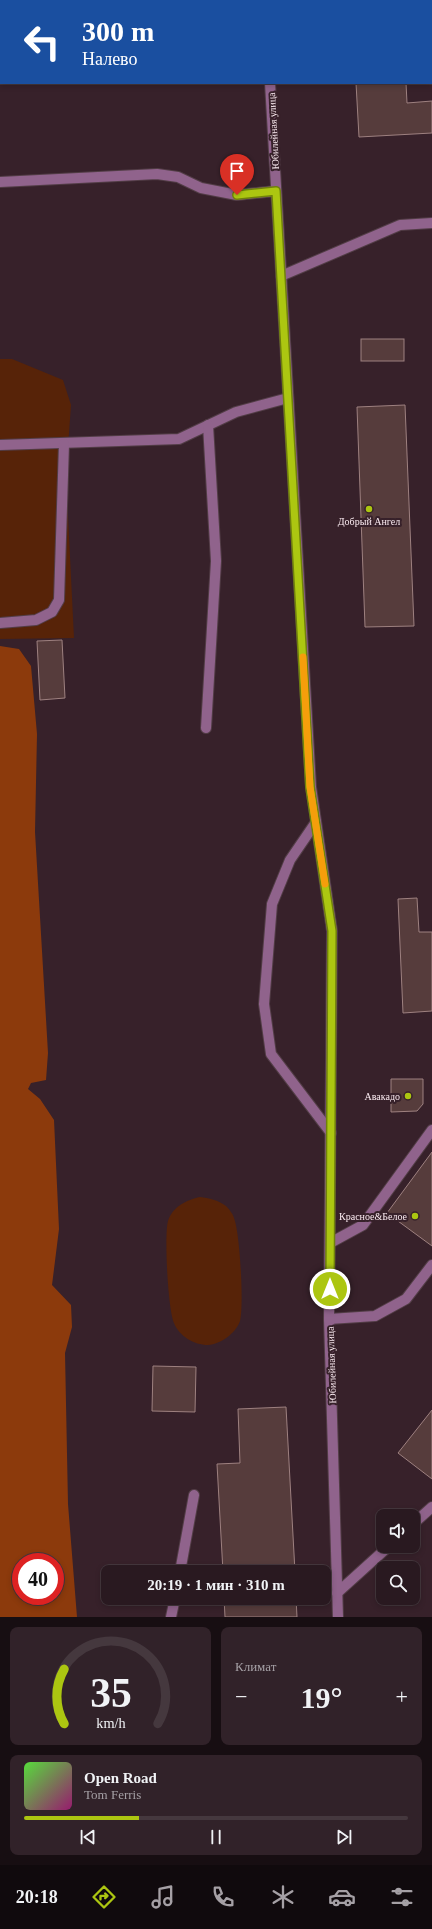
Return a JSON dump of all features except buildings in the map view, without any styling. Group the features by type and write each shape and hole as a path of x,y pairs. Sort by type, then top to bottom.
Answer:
{"street":[{"name":"Юбилейная улица","path":"270,84 310,787 332,931 329,1319 338,1617"},
{"path":"0,182 157,174 178,177 201,188 237,195 276,191"},
{"path":"281,276 400,225 432,223"},
{"path":"0,445 179,439 236,412 288,398"},
{"path":"206,728 216,561 208,425"},
{"path":"0,623 36,620 52,612 59,600 64,444"},
{"path":"316,822 290,860 272,904 264,1004 271,1054 331,1133"},
{"path":"330,1243 363,1225 432,1130"},
{"path":"329,1319 375,1316 406,1298 432,1265"},
{"path":"181,1565 194,1495"},
{"path":"420,1518 432,1507"},
{"path":"337,1593 381,1553"},
{"path":"171,1617 174,1605"}],"shaded area":[{"path":"0,359 12,359 63,380 71,405 66,475 74,638 0,639"},
{"path":"0,646 19,649 31,666 37,734 35,832 48,1053 46,1080 31,1083 28,1089 40,1099 54,1120 59,1229 52,1285 71,1305 72,1327 65,1353 68,1504 77,1617 0,1617"},
{"path":"200,1197 220,1202 230,1210 233,1215 238,1238 241,1269 242,1300 240,1321 232,1334 218,1343 208,1345 203,1345 188,1339 176,1328 170,1304 167,1272 166,1241 170,1216 181,1204"}],"slow traffic":[{"path":"303,657 310,787 325,884"}],"place":[{"name":"Добрый Ангел","path":"369,509"},
{"name":"Авакадо","path":"408,1096"},
{"name":"Красное&Белое","path":"415,1216"}],"route":[{"path":"237,195 276,191 310,787 332,931 330,1289"}]}
